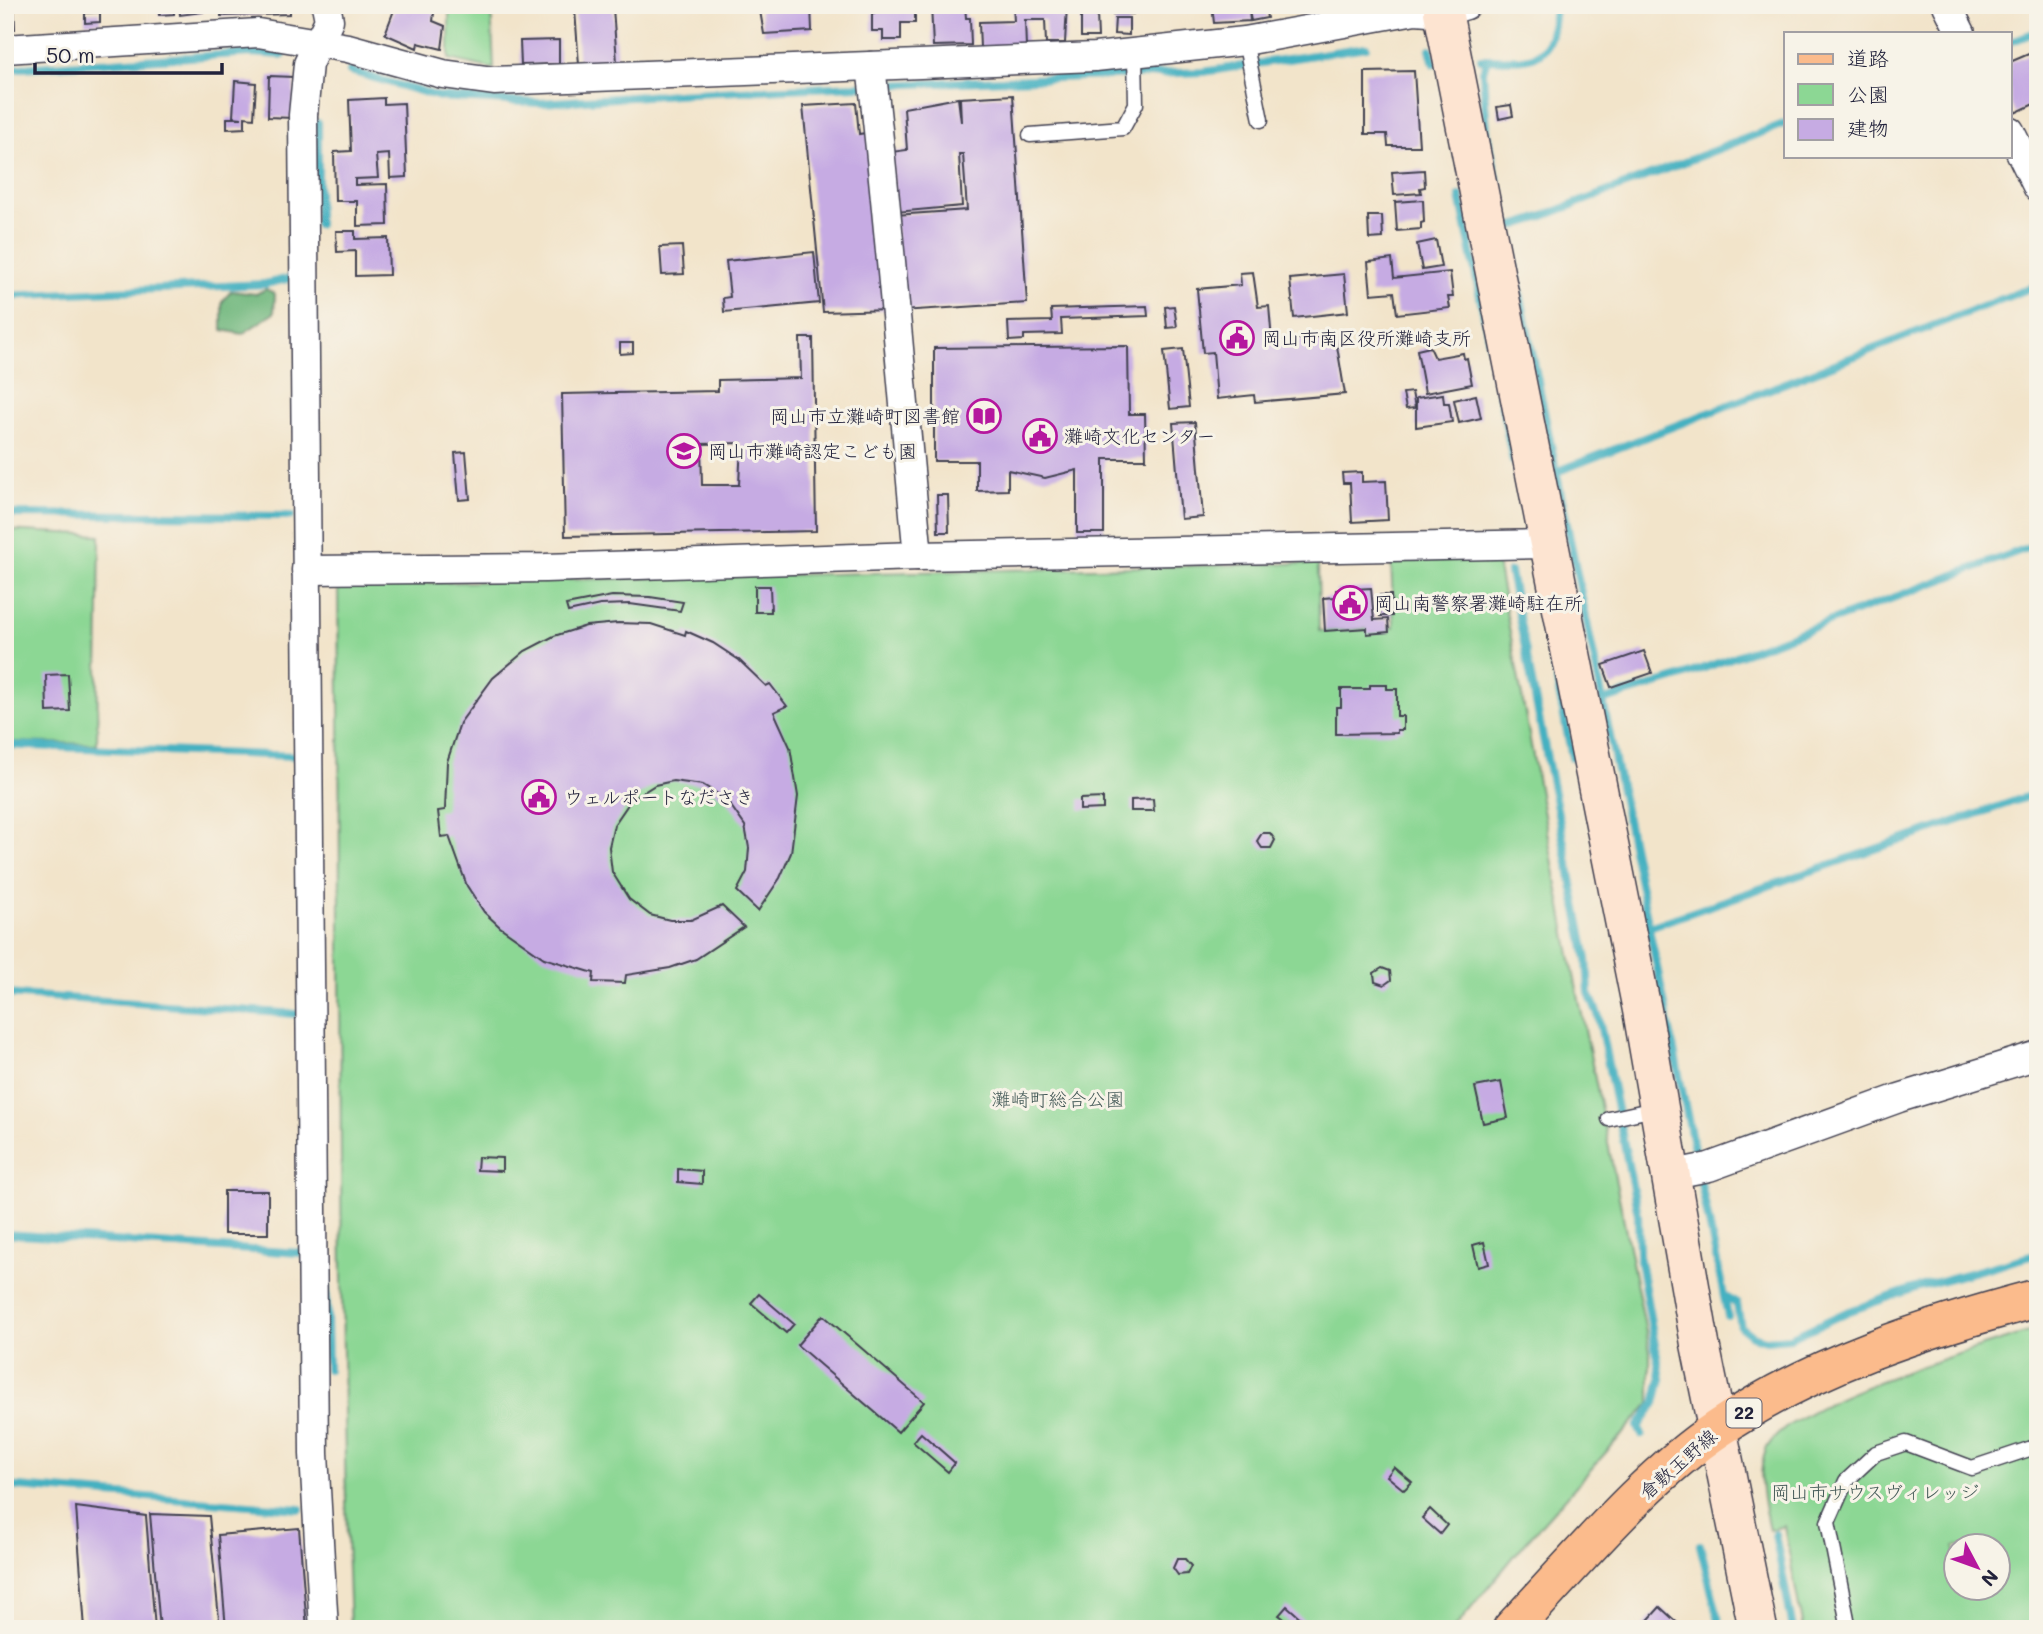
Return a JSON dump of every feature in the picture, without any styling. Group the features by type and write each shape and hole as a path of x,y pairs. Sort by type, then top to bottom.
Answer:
{"main road":[{"name":"倉敷玉野線","path":"1512,1629 1646,1490 1717,1429 1778,1392 1866,1350 1915,1332 2038,1298"}],"street":[{"path":"324,1629 314,1454 303,115 308,64 329,20 326,5"},
{"path":"1947,5 1960,32"},
{"path":"5,48 258,33 320,43 443,74 494,81 872,78 1135,66 1248,57 1435,8 1548,544 1645,1111 1689,1171 1685,1258 1758,1629"},
{"path":"872,78 893,265 895,322 918,556"},
{"path":"2011,133 2038,188"},
{"path":"306,570 631,566 918,556 1548,544"},
{"path":"1689,1171 1899,1098 2038,1055"}],"lane":[{"path":"1248,57 1261,120"},
{"path":"1030,135 1123,128 1136,104 1135,66"},
{"path":"1609,1119 1645,1111"},
{"path":"1849,1629 1828,1522 1846,1481 1876,1452 1906,1443 1972,1468 2038,1446"}],"green space":[{"path":"449,5 491,5 494,69 449,59"},
{"path":"266,289 275,294 274,313 242,334 222,330 222,302 231,291 256,294"},
{"path":"5,530 100,535 97,744 5,742"},
{"name":"灘崎町総合公園","path":"1496,557 1570,955 1650,1351 1650,1403 1525,1543 1454,1629 350,1629 343,1368 338,585 1318,563 1319,631 1394,627 1391,562"},
{"name":"岡山市サウスヴィレッジ","path":"2038,1329 2038,1629 1803,1629 1784,1526 1769,1530 1761,1480 1766,1450 1781,1431 1809,1413 1847,1395 1934,1362"}],"building":[{"path":"5,5 14,5 15,29 5,29"},
{"path":"158,5 174,5 174,14 159,15"},
{"path":"179,5 202,5 203,12 180,15"},
{"path":"221,5 290,5 290,14 221,16"},
{"path":"396,5 435,5 433,21 445,26 442,49 418,43 417,48 385,34"},
{"path":"759,5 811,5 812,31 764,34"},
{"path":"877,5 915,5 915,23 901,23 901,40 883,40 883,31 872,31 872,13 877,13"},
{"path":"931,5 965,5 966,18 970,18 971,45 933,46"},
{"path":"1013,5 1067,5 1065,43 1046,43 1045,20 1025,20 1026,47 980,48 979,22 1014,21"},
{"path":"1081,5 1133,5 1133,14 1097,14 1098,37 1081,37"},
{"path":"1212,5 1265,5 1267,18 1251,21 1249,11 1250,21 1214,23"},
{"path":"613,8 617,62 579,65 575,10"},
{"path":"100,12 100,22 85,23 85,13"},
{"path":"1115,18 1129,18 1129,35 1114,34"},
{"path":"559,40 559,64 521,65 520,41"},
{"path":"2038,50 2038,102 2015,113 2011,103 2011,62"},
{"path":"1414,71 1419,146 1388,146 1387,134 1365,134 1365,72"},
{"path":"269,76 294,77 293,118 268,117"},
{"path":"235,81 256,83 254,118 245,117 245,128 227,129 227,118 242,118 233,117"},
{"path":"1013,95 1027,303 901,311 895,215 967,210 963,154 959,154 962,206 896,212 891,152 907,150 904,108 958,98 961,122 960,98"},
{"path":"384,98 384,104 404,103 407,177 390,178 389,154 376,155 378,178 355,179 355,185 387,184 388,225 357,226 357,201 335,201 334,152 351,151 349,100"},
{"path":"856,103 859,134 872,132 889,310 823,312 803,106"},
{"path":"1511,105 1513,116 1499,119 1497,107"},
{"path":"1424,170 1425,187 1420,188 1421,193 1394,195 1392,172"},
{"path":"1423,200 1424,222 1421,223 1421,229 1397,231 1395,202"},
{"path":"1368,216 1382,216 1383,238 1369,239"},
{"path":"336,231 355,231 355,239 388,238 389,275 355,276 355,251 337,252"},
{"path":"1436,240 1441,267 1422,270 1417,244"},
{"path":"682,246 684,274 662,275 660,247"},
{"path":"814,252 819,303 724,312 723,298 730,297 726,261"},
{"path":"1392,259 1394,278 1450,272 1453,297 1448,297 1450,308 1397,314 1394,292 1371,294 1368,262"},
{"name":"岡山市南区役所灘崎支所","path":"1253,272 1258,307 1269,306 1272,341 1330,336 1330,340 1336,340 1345,394 1255,402 1254,395 1217,399 1213,352 1203,353 1197,289 1241,285 1240,273"},
{"path":"1344,274 1348,312 1294,318 1290,279"},
{"path":"1147,306 1148,316 1061,319 1062,334 1024,335 1024,340 1009,341 1008,322 1052,321 1051,309"},
{"path":"1174,306 1177,327 1167,328 1165,307"},
{"path":"800,338 813,338 816,531 565,536 562,394 718,391 718,380 801,378","holes":["741,443 739,485 702,485 701,444"]},
{"path":"620,343 633,343 633,353 620,354"},
{"name":"灘崎文化センター","path":"1128,346 1129,414 1145,414 1146,459 1104,459 1104,533 1077,533 1077,470 1045,478 1008,470 1008,490 977,491 977,461 934,461 934,348"},
{"path":"1430,347 1435,358 1463,353 1464,359 1467,358 1472,384 1425,393 1417,350"},
{"path":"1183,349 1189,407 1170,409 1164,351"},
{"path":"1412,392 1415,408 1406,409 1403,393"},
{"path":"1443,394 1444,403 1449,403 1452,422 1416,427 1416,398"},
{"path":"1476,395 1481,418 1459,423 1454,400"},
{"path":"1195,422 1203,517 1181,519 1173,423"},
{"path":"466,452 470,499 459,500 455,453"},
{"path":"1362,472 1362,482 1386,481 1388,520 1352,522 1350,483 1343,483 1342,473"},
{"path":"937,495 948,495 949,532 938,532"},
{"path":"755,586 770,586 771,612 755,612"},
{"path":"1371,588 1374,620 1388,619 1389,632 1367,634 1367,628 1325,631 1323,598 1336,597 1336,590"},
{"path":"1380,595 1391,595 1392,616 1380,616"},
{"path":"612,596 650,597 683,602 680,611 630,604 600,605 568,612 566,605"},
{"name":"ウェルポートなださき","path":"651,624 685,635 686,631 713,643 739,660 766,686 770,684 787,706 774,712 790,747 798,796 791,853 780,878 758,911 737,891 747,872 749,848 745,826 726,799 703,785 673,781 655,785 631,800 614,825 609,847 612,872 629,899 650,915 670,920 691,920 722,906 744,927 696,959 670,968 626,975 625,983 593,982 594,973 544,958 500,927 484,912 467,886 449,836 441,837 438,811 445,810 447,762 460,723 493,678 525,651 554,636 586,626"},
{"path":"1644,651 1652,673 1611,687 1603,665"},
{"path":"68,674 70,711 47,712 46,675"},
{"path":"1370,685 1387,685 1387,689 1397,689 1397,716 1403,716 1403,730 1397,730 1397,733 1336,734 1336,707 1341,707 1341,689 1370,689"},
{"path":"1103,798 1103,809 1080,810 1080,799"},
{"path":"1153,799 1154,811 1131,811 1131,800"},
{"path":"1262,833 1270,833 1275,840 1271,848 1262,848 1257,841"},
{"path":"1382,968 1390,971 1391,980 1384,985 1375,982 1374,973"},
{"path":"1501,1082 1508,1118 1483,1123 1475,1087"},
{"path":"478,1157 502,1158 502,1171 477,1170"},
{"path":"678,1169 702,1171 702,1184 678,1182"},
{"path":"224,1191 268,1191 268,1234 224,1234"},
{"path":"1484,1242 1489,1264 1478,1267 1473,1245"},
{"path":"759,1294 794,1324 786,1333 751,1303"},
{"path":"823,1315 924,1402 898,1432 797,1345"},
{"path":"921,1433 955,1463 948,1472 913,1442"},
{"path":"1394,1467 1412,1482 1404,1490 1387,1476"},
{"path":"76,1507 146,1516 155,1629 85,1629"},
{"path":"1430,1509 1447,1525 1440,1534 1422,1518"},
{"path":"150,1514 209,1516 220,1629 160,1629"},
{"path":"299,1528 307,1629 226,1629 218,1535"},
{"path":"1177,1559 1185,1559 1191,1566 1187,1574 1178,1575 1173,1568"},
{"path":"1287,1606 1304,1621 1298,1629 1279,1615"},
{"path":"1660,1607 1684,1629 1640,1629"}],"waterway":[{"path":"1481,59 1515,60 1537,55 1549,39 1555,5"},
{"path":"2011,42 2038,31"},
{"path":"350,71 440,97 540,103 691,93 1203,72 1366,47"},
{"path":"1430,49 1434,64"},
{"path":"5,69 251,53 283,55"},
{"path":"1487,59 1483,72 1487,131 1728,1316"},
{"path":"318,123 318,225"},
{"path":"1507,228 1784,124"},
{"path":"1460,196 1513,461"},
{"path":"5,296 265,284 291,278"},
{"path":"1556,472 2038,285"},
{"path":"5,514 291,516"},
{"path":"1602,701 1680,677 2038,544"},
{"path":"1510,572 1587,959 1589,993 1598,1014 1638,1214 1639,1255 1661,1379 1655,1403 1638,1427 1642,1435"},
{"path":"1539,591 1572,757"},
{"path":"5,745 297,756"},
{"path":"1649,927 2038,793"},
{"path":"5,994 296,1014"},
{"path":"1695,1156 1759,1134"},
{"path":"5,1234 300,1253"},
{"path":"1724,1296 1737,1304 1741,1327 1752,1336 1766,1340 1790,1338 1847,1312 1915,1288 2038,1254"},
{"path":"326,1270 328,1369"},
{"path":"5,1486 300,1509"},
{"path":"1775,1534 1793,1629"},
{"path":"1700,1545 1721,1629"}],"place":[{"name":"岡山市南区役所灘崎支所","path":"1237,338"},
{"name":"岡山市立灘崎町図書館","path":"984,416"},
{"name":"灘崎文化センター","path":"1040,436"},
{"name":"岡山市灘崎認定こども園","path":"684,451"},
{"name":"岡山南警察署灘崎駐在所","path":"1350,603"},
{"name":"ウェルポートなださき","path":"539,797"}]}
